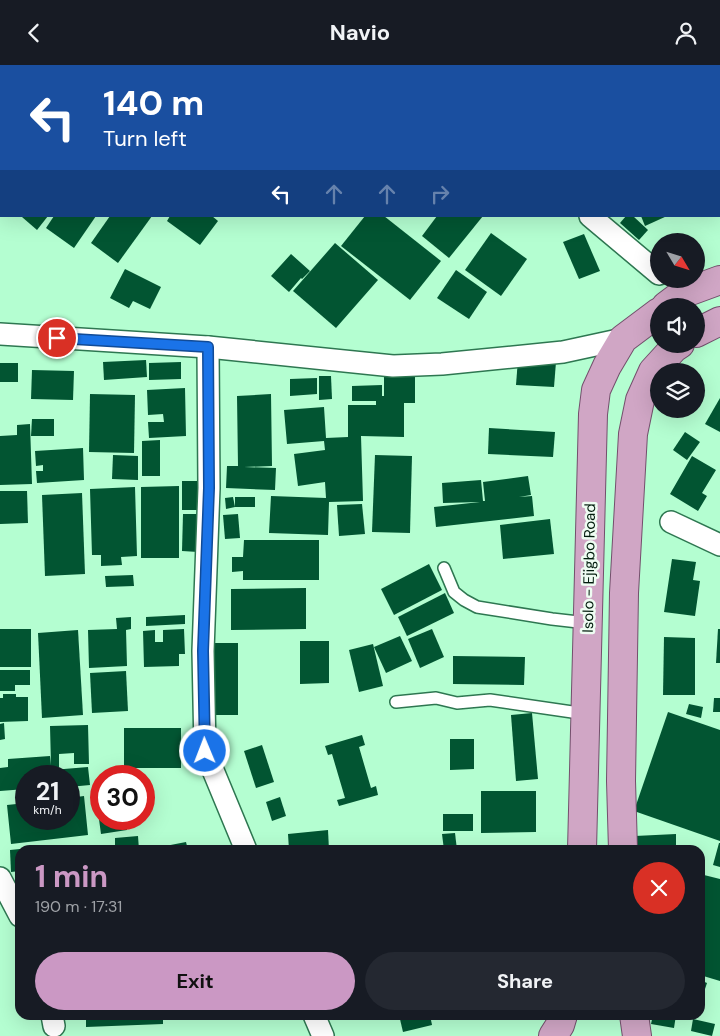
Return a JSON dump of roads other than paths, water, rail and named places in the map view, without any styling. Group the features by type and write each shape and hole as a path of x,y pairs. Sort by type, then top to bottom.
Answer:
{"main road":[{"path":"671,293 720,280"},
{"name":"Isolo - Ejigbo Road","path":"582,845 593,414 596,390 606,367 623,339 650,318"},
{"path":"705,328 720,321"},
{"path":"623,845 621,781 624,593 633,435 640,400 653,371 669,353"},
{"path":"553,1036 562,1020"},
{"path":"635,1020 637,1036"}],"street":[{"path":"591,217 650,266"},
{"path":"0,335 208,347 393,367 563,352 623,339"},
{"path":"208,347 209,488 203,651 205,751 244,845"},
{"path":"671,522 720,545"},
{"path":"0,878 15,906"},
{"path":"316,1020 323,1036"}],"lane":[{"path":"444,568 454,591 464,600 477,607 587,623"},
{"path":"396,702 436,698 457,703 490,700 586,714"}]}
